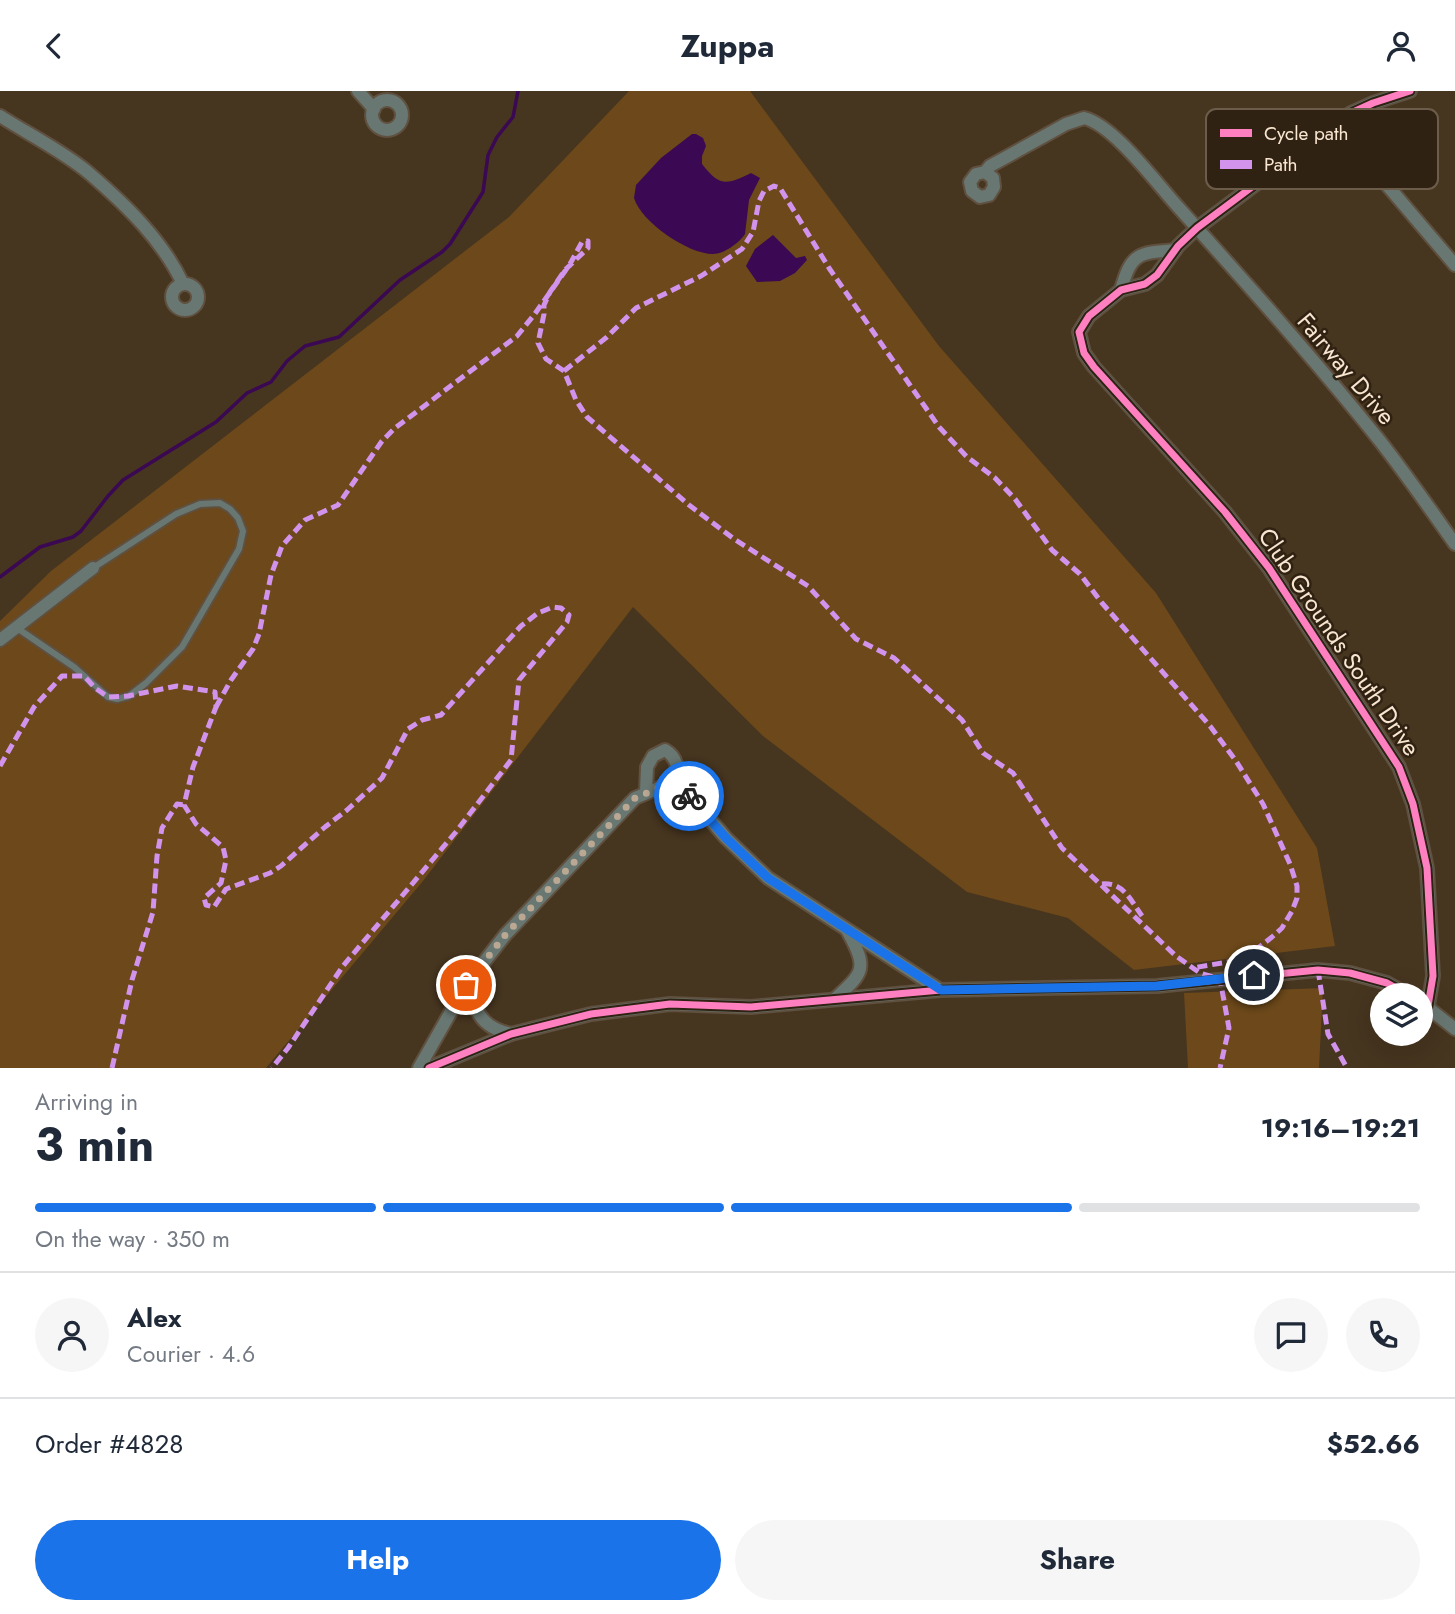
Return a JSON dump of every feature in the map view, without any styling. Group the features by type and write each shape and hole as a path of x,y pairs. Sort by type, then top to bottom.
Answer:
{"street":[{"path":"358,91 374,109"},
{"name":"Club Grounds South Drive","path":"1360,109 1410,91"},
{"path":"0,116 89,173 156,238 171,258 183,284"},
{"name":"Fairway Drive","path":"985,173 990,166 1066,124 1084,118 1102,126 1117,139 1347,400 1382,443 1455,544"},
{"name":"Club Grounds South Drive","path":"1249,189 1196,228 1175,250 1157,275 1145,284 1121,290 1089,316 1079,333 1084,353 1094,367 1225,512 1269,568 1399,767 1413,804 1427,868 1433,976 1431,983"},
{"path":"1390,189 1455,265"},
{"name":"Club Grounds South Drive","path":"1121,290 1127,267 1139,257 1150,252 1175,250"},
{"path":"0,640 93,568"},
{"path":"646,792 647,767 653,756 665,750 672,754 677,763 677,791"},
{"path":"419,1068 471,979 506,934 635,798 661,787 689,795 726,838 768,878 941,990"},
{"path":"835,999 855,980 861,967 858,950 847,930"},
{"path":"429,1068 511,1034 591,1014 670,1004 751,1007 941,990 1157,986 1318,970 1350,973 1387,983"},
{"path":"471,979 474,1001 480,1017 498,1031 511,1034"},
{"path":"1433,1011 1455,1029"}],"lane":[{"path":"18,628 74,667 108,697 117,699 129,696 146,684 182,647 239,549 243,531 238,518 230,509 220,503 200,503 176,514 93,568"}],"shaded area":[{"path":"629,91 750,91 939,346 1156,593 1317,848 1335,946 1134,970 1068,918 967,892 763,736 633,607 423,881 266,1068 0,1068 0,621 51,571 509,217"},
{"path":"692,134 703,138 706,146 702,164 714,177 724,182 751,173 760,178 749,200 745,234 731,247 717,254 691,249 667,235 646,217 634,198 636,185 661,158"},
{"path":"773,235 796,258 805,256 807,260 795,273 780,281 757,282 746,266 755,249"},
{"path":"1323,988 1319,1068 1188,1068 1184,993"}],"waterway":[{"path":"0,577 40,547 73,537 123,480 216,422 247,393 271,382 287,361 305,346 339,337 400,280 442,252 483,192 488,155 497,137 513,117 518,91"}],"marked path":[{"path":"564,371 607,337 636,308 701,276 742,249 753,232 759,201 764,191 774,186 780,188 829,268 939,427 967,457 995,478 1015,499 1052,550 1080,574 1102,603 1210,726 1263,804 1297,886 1297,898 1292,911 1282,928 1248,956 1192,968"},
{"path":"216,707 253,649 259,634 271,575 282,546 305,520 338,505 382,441 395,428 517,336 534,315 570,264 582,242 588,241 588,248 565,270 550,292 544,305 538,343 546,359 564,371 576,400 587,417 689,505 734,539 808,586 856,639 894,658 962,720 983,753 1013,773 1062,848 1176,956 1200,973 1220,979 1229,1028 1220,1068"},
{"path":"0,766 34,707 62,676 84,676 108,697 128,696 177,686 215,692 216,707 193,767 184,805 196,824 223,847 226,860 221,883 204,898 206,905 214,907 226,889 270,873 281,866 382,778 408,729 422,720 441,715 521,626 538,613 553,607 561,608 569,615 567,622 519,680 511,760 455,833 343,966 272,1068"},
{"path":"112,1068 132,980 153,912 162,828 177,804 184,805"},
{"path":"1102,884 1121,889 1142,916"},
{"path":"1318,970 1328,1034 1347,1068"}],"cycle path":[{"path":"1360,109 1410,91"},
{"path":"1249,189 1197,228 1178,246 1157,275 1145,284 1121,290 1089,316 1079,332 1084,353 1094,367 1225,512 1269,568 1399,767 1413,804 1427,868 1432,983"},
{"path":"429,1068 511,1034 591,1014 670,1004 751,1007 941,990 1157,986 1318,970 1350,973 1387,983"}],"way so far":[{"path":"466,985 506,934 635,798 661,787 689,796"}],"route":[{"path":"689,796 726,838 768,878 941,990 1157,986 1254,975"}]}
